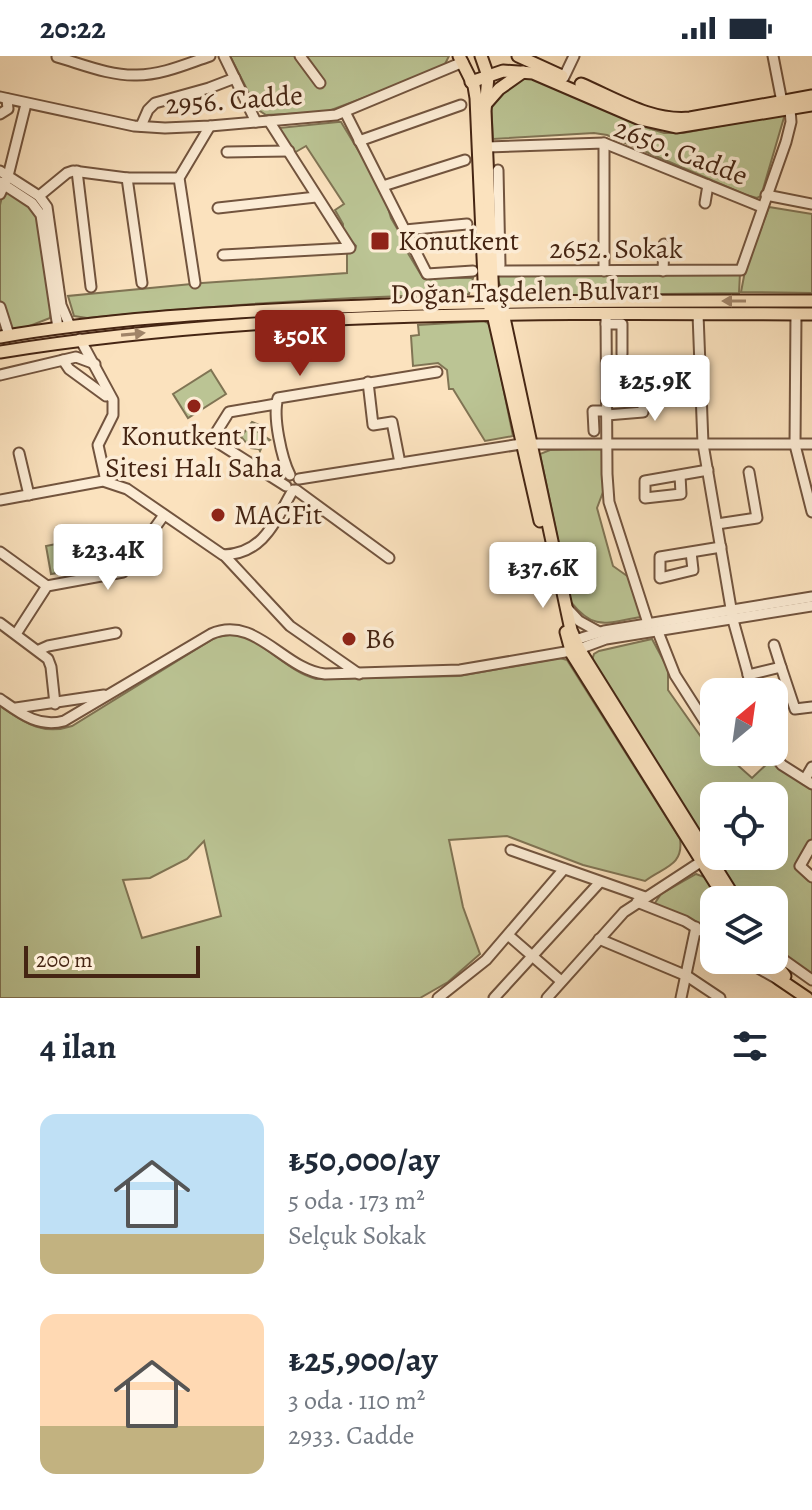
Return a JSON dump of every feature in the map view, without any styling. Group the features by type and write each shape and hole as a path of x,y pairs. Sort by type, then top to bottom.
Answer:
{"main road":[{"path":"493,308 496,268 494,211 485,105 488,76 482,56 461,59 477,104 493,308 573,646 700,851"},
{"path":"518,56 654,115 671,119 786,105 812,105"},
{"path":"471,82 503,71 523,72 551,79 640,119 669,127 694,126 812,96"},
{"path":"485,105 499,89 523,72"},
{"name":"Doğan Taşdelen Bulvarı","path":"4,336 64,327 220,313 812,301"},
{"name":"Doğan Taşdelen Bulvarı","path":"0,352 80,339 226,325 493,308 606,319 698,314 812,314"},
{"path":"62,342 64,327 80,339"},
{"path":"525,444 573,646"},
{"path":"713,870 725,886"},
{"path":"775,974 806,998"},
{"path":"783,974 812,994"}],"street":[{"path":"57,57 113,73 140,75 210,56"},
{"path":"224,56 256,122"},
{"path":"300,56 320,83"},
{"path":"564,77 574,56"},
{"path":"762,207 791,122 773,56"},
{"name":"2956. Cadde","path":"4,98 141,126 204,126 269,121 342,113 461,59"},
{"path":"141,126 155,103 235,78"},
{"path":"0,114 8,109 4,98"},
{"path":"2,181 26,104"},
{"path":"359,141 461,105"},
{"path":"342,113 427,274 473,271"},
{"path":"223,255 350,248 269,121"},
{"path":"195,283 179,178 200,142 204,126"},
{"path":"604,143 604,271"},
{"name":"2650. Cadde","path":"487,147 604,143 762,207"},
{"path":"227,152 289,151"},
{"path":"383,186 465,160"},
{"path":"494,211 498,170"},
{"path":"39,196 67,173 77,171 127,178 179,178"},
{"path":"77,171 91,287"},
{"path":"127,178 142,283"},
{"path":"2,181 39,196 49,212 64,327"},
{"path":"2,181 32,203 41,215 64,327"},
{"path":"705,203 708,185"},
{"path":"766,195 812,204"},
{"path":"218,208 316,197"},
{"name":"2652. Sokak","path":"496,268 741,270 762,207"},
{"path":"405,230 467,224"},
{"path":"663,271 664,244"},
{"path":"0,309 4,336"},
{"path":"698,314 703,444 732,615 749,678"},
{"path":"796,314 795,444 812,512"},
{"path":"622,354 622,324 606,319 609,502 648,623"},
{"path":"80,339 114,404 112,418 98,445 106,481"},
{"path":"62,342 69,369 106,396"},
{"path":"0,375 68,359 95,364"},
{"path":"295,477 284,460 276,404 278,398 437,372"},
{"path":"594,431 593,411 643,412 643,373"},
{"path":"368,382 373,425 392,422 400,463"},
{"path":"276,404 229,412 212,439 292,489 389,558"},
{"path":"292,489 286,478 525,444 812,444"},
{"path":"19,453 29,495"},
{"path":"680,475 708,470"},
{"path":"717,524 757,518 749,472"},
{"path":"0,500 106,481 127,489 223,555 290,626 359,674"},
{"path":"223,555 244,552 258,544 292,489"},
{"path":"0,552 47,586 123,572 164,515"},
{"path":"691,552 721,547"},
{"path":"16,634 47,586"},
{"path":"573,646 658,632 812,597"},
{"path":"0,699 33,720 54,723 71,718 211,634 226,629 237,629 252,635 313,672 359,674 460,670 550,656 599,632 648,623 812,606"},
{"path":"566,607 579,621 599,632"},
{"path":"0,623 39,650 51,667 55,704"},
{"path":"658,632 675,675 700,714"},
{"path":"39,650 116,633"},
{"path":"774,645 795,709 812,707"},
{"path":"748,675 781,667"},
{"path":"11,707 23,709 111,694"},
{"path":"785,766 808,781 812,767"},
{"path":"812,845 800,866 812,877"},
{"path":"511,850 600,882 700,930"},
{"path":"547,998 619,917 700,862"},
{"path":"441,997 475,970 564,869"},
{"path":"494,998 600,882"},
{"path":"681,998 696,927"},
{"path":"508,935 561,981"},
{"path":"599,939 687,976 720,998"},
{"path":"788,963 812,980"},
{"path":"770,974 779,979"}],"green space":[{"path":"230,56 449,56 443,68 326,112 266,115 257,109"},
{"path":"521,78 532,78 664,133 683,133 785,114 761,196 746,195 607,135 594,133 493,139 491,102"},
{"path":"341,122 383,191 391,218 405,242 403,245 423,278 473,278 469,294 278,302 87,318 74,316 68,296 347,273 347,252 354,251 356,246 343,232 343,224 335,210 344,204 306,146 294,153 279,128"},
{"path":"8,190 29,205 37,216 51,307 50,318 27,327 10,329 0,300 0,205 3,193"},
{"path":"769,207 812,214 812,293 741,292 745,271"},
{"path":"740,273 739,293 505,296 495,274"},
{"path":"484,321 492,333 513,436 485,441 453,389 449,389 447,370 438,363 413,366 411,336 419,335 418,325"},
{"name":"Konutkent II Sitesi Halı Saha","path":"211,370 226,394 188,418 173,394"},
{"path":"252,422 262,426 258,432 270,440 263,444 260,451 251,448 241,437"},
{"path":"601,449 604,454 603,492 597,508 613,566 630,578 641,617 602,623 587,618 571,602 540,454 550,450"},
{"path":"76,540 82,569 51,574 46,546"},
{"path":"236,634 247,638 295,670 316,679 459,676 560,658 567,660 680,839 679,855 671,865 645,881 583,865 507,836 449,840 463,907 480,954 448,982 420,998 0,998 0,706 34,726 61,729 72,726 216,637","holes":["204,841 221,916 142,938 123,880 150,878 187,859"]},
{"path":"652,639 668,669 668,690 700,735 700,766 739,766 752,778 765,766 778,766 812,789 812,840 797,866 812,881 812,977 788,960 788,886 731,886 722,870 788,870 788,782 700,782 700,835 592,660 594,654"},
{"path":"696,874 707,878 712,886 700,886 700,930 656,909 655,903 661,894"}],"place":[{"name":"Konutkent","path":"380,241"},
{"name":"Konutkent II Sitesi Halı Saha","path":"194,406"},
{"name":"MACFit","path":"218,515"},
{"name":"B6","path":"349,639"}]}
